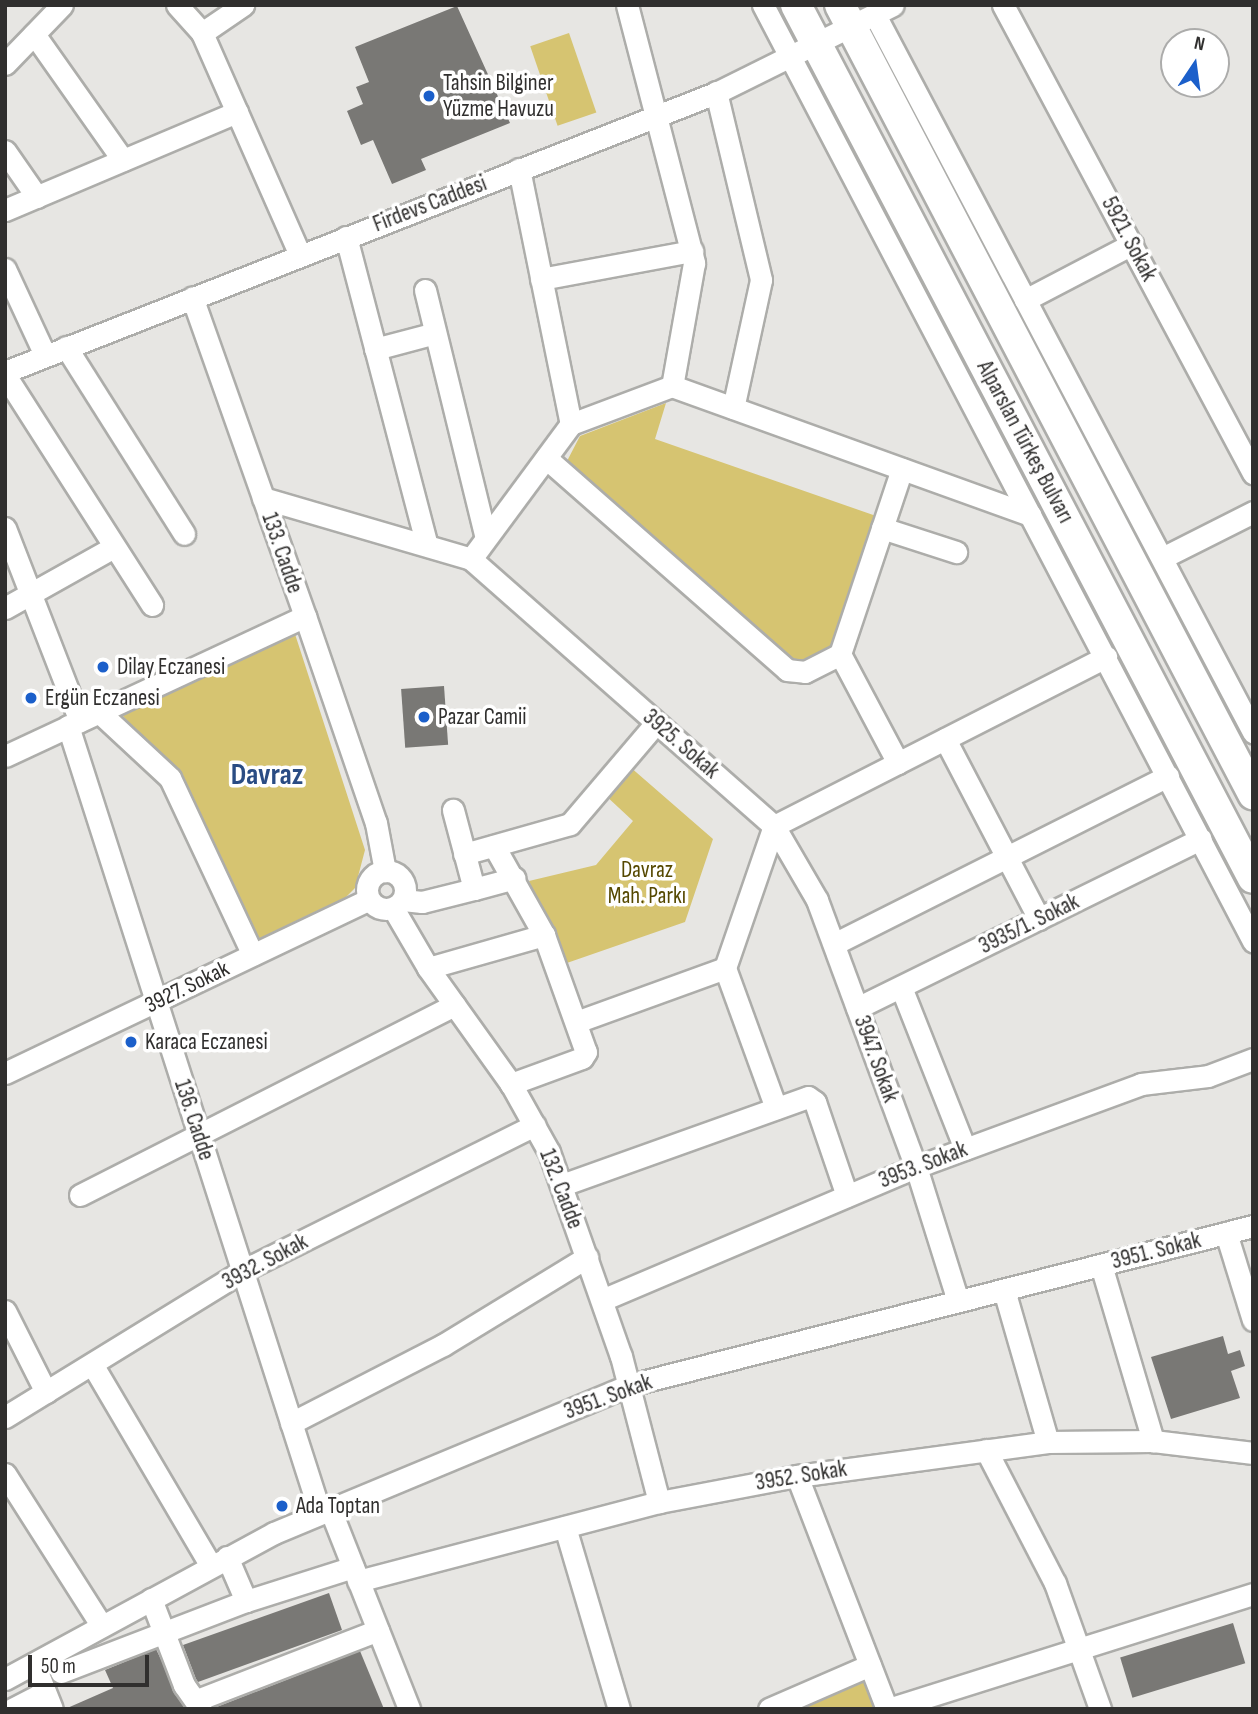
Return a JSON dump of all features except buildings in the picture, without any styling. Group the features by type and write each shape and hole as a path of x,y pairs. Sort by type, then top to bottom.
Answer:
{"highway":[{"name":"Alparslan Türkeş Bulvarı","path":"796,5 804,51 1253,878"},
{"name":"Alparslan Türkeş Bulvarı","path":"865,13 1253,794"}],"street":[{"path":"5,64 62,5"},
{"path":"177,5 202,33 300,255"},
{"path":"202,33 243,5"},
{"path":"627,5 659,114 692,251 695,281 672,386"},
{"path":"763,5 804,51 1031,515 1253,941"},
{"name":"5921. Sokak","path":"1003,5 1253,472"},
{"path":"865,13 1025,300 1253,732"},
{"name":"Firdevs Caddesi","path":"5,373 66,346 716,92 804,51 865,13"},
{"path":"34,34 123,160"},
{"path":"716,92 761,280 733,408"},
{"path":"5,210 237,112"},
{"path":"5,151 37,197"},
{"path":"519,169 571,424"},
{"path":"346,237 426,546"},
{"path":"1025,300 1132,244"},
{"path":"541,279 692,251"},
{"path":"5,269 45,355"},
{"path":"425,290 486,538"},
{"name":"133. Cadde","path":"5,756 304,616 192,297"},
{"path":"375,349 435,333"},
{"path":"66,346 184,534"},
{"path":"5,373 113,548 152,605"},
{"path":"471,559 571,424 672,386 1031,515"},
{"path":"546,458 787,670 805,672 841,654 902,469"},
{"name":"3925. Sokak","path":"263,498 471,559 774,826"},
{"path":"1161,558 1253,512"},
{"name":"136. Cadde","path":"5,528 83,720 156,1002 291,1423 325,1511 356,1574 409,1709"},
{"path":"883,528 956,552"},
{"path":"5,608 32,596 113,548"},
{"path":"304,616 376,822 385,871 404,882 398,904"},
{"path":"841,654 898,763"},
{"path":"776,1108 725,968 774,826 1106,657"},
{"path":"83,720 170,778 253,955"},
{"path":"464,854 570,824 656,723"},
{"path":"945,739 1039,919"},
{"path":"834,944 1168,776"},
{"path":"453,810 474,889"},
{"name":"3947. Sokak","path":"774,826 804,873 834,944 916,1167 958,1301"},
{"name":"3935/1. Sokak","path":"857,1008 1201,839"},
{"path":"494,846 515,878 544,935 576,1023 584,1056 511,1084"},
{"path":"385,871 368,883 369,899 381,909 422,902 515,878"},
{"name":"3927. Sokak","path":"5,1073 369,899"},
{"name":"132. Cadde","path":"398,904 428,968 511,1084 535,1125 562,1185 630,1385 659,1502"},
{"path":"428,968 544,935"},
{"path":"576,1023 725,968"},
{"path":"901,987 965,1149"},
{"path":"80,1195 455,1005"},
{"name":"3953. Sokak","path":"601,1300 916,1167 1140,1084 1208,1076 1253,1059"},
{"path":"562,1185 776,1108 813,1099 847,1196"},
{"name":"3932. Sokak","path":"5,1417 242,1271 535,1125"},
{"name":"3951. Sokak","path":"5,1679 219,1561 325,1511 630,1385 1253,1226"},
{"path":"1226,1233 1253,1320"},
{"path":"291,1423 443,1345 587,1257"},
{"path":"1101,1265 1153,1441"},
{"path":"1004,1290 1048,1442"},
{"path":"5,1311 46,1392"},
{"path":"92,1364 246,1601"},
{"name":"3952. Sokak","path":"61,1672 246,1601 565,1527 659,1502 797,1476 1048,1442 1153,1441 1253,1453"},
{"path":"986,1450 1083,1648 1100,1709"},
{"path":"5,1474 102,1626"},
{"path":"797,1476 887,1709 1253,1594"},
{"path":"565,1527 619,1709"},
{"path":"150,1599 184,1685 199,1704 378,1630"},
{"path":"12,1709 48,1700 34,1664"},
{"path":"769,1709 870,1665"}],"green space":[{"path":"569,33 596,112 558,126 530,46"},
{"path":"666,403 655,439 879,517 834,648 805,662 786,656 566,463 580,436"},
{"path":"295,634 365,850 355,888 343,900 258,940 184,783 120,713"},
{"name":"Davraz Mah. Parkı","path":"629,766 713,839 685,922 564,964 529,881 596,865 633,821 604,794"},
{"path":"859,1678 867,1680 878,1709 786,1709"}],"place":[{"name":"Tahsin Bilginer Yüzme Havuzu","path":"429,96"},
{"name":"Dilay Eczanesi","path":"103,667"},
{"name":"Ergün Eczanesi","path":"31,698"},
{"name":"Pazar Camii","path":"424,717"},
{"name":"Karaca Eczanesi","path":"131,1042"},
{"name":"Ada Toptan","path":"282,1506"}],"district":[{"name":"Davraz","path":"267,775"}]}
